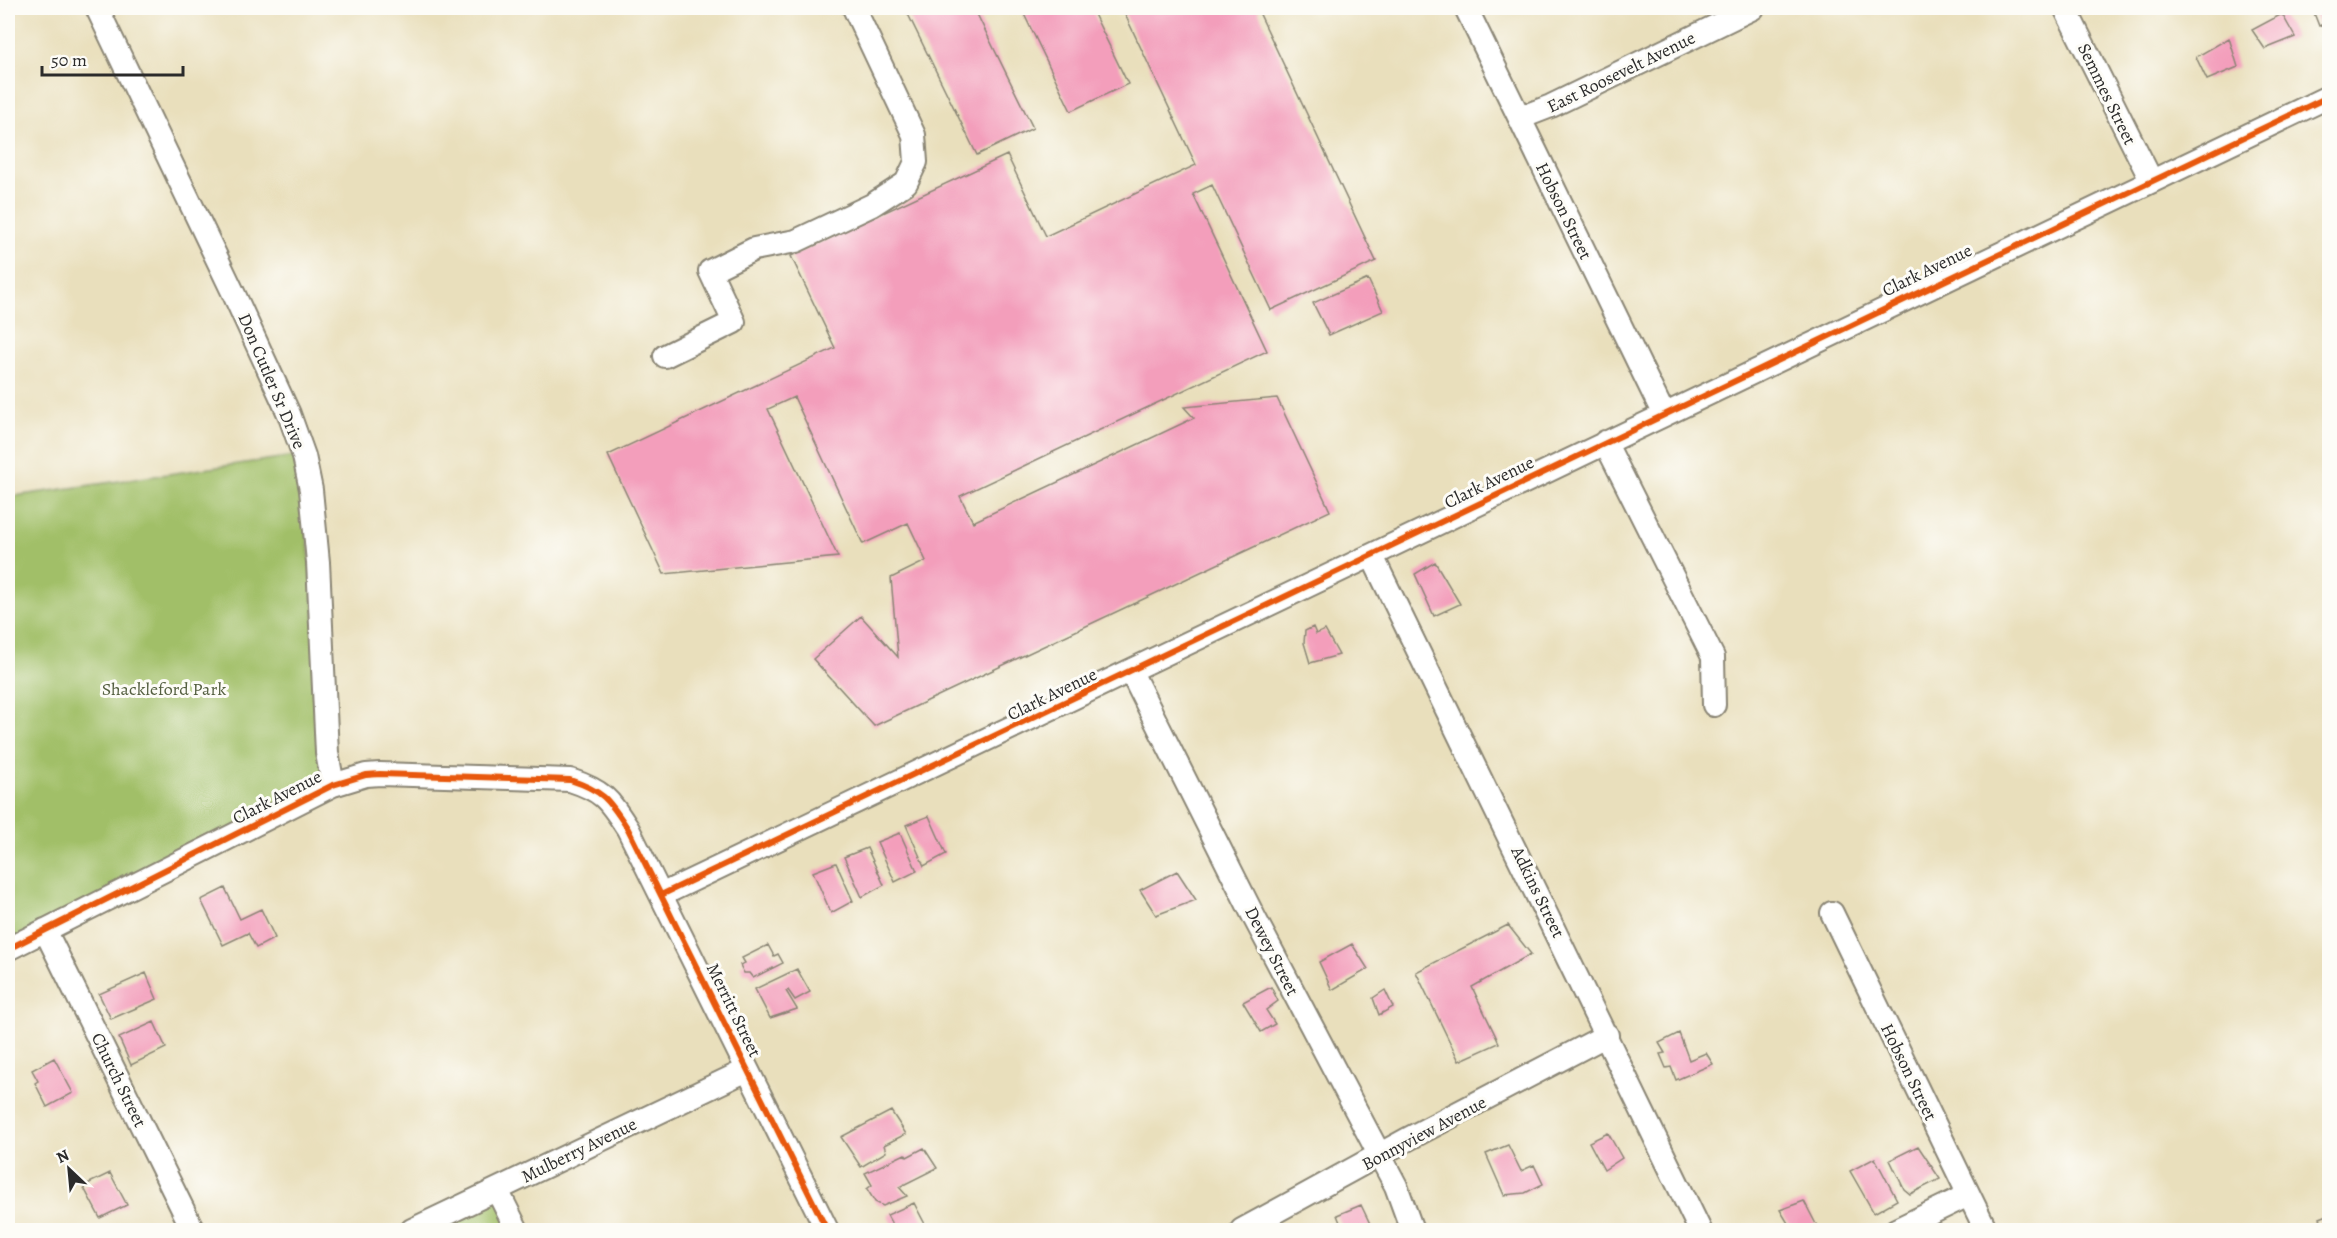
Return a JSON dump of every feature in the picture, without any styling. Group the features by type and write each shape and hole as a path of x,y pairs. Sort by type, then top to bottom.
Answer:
{"street":[{"name":"Don Cutler Sr Drive","path":"97,8 232,290 289,414 304,456 311,490 318,562 327,753 333,785"},
{"path":"665,356 734,322 710,271 754,249 796,241 872,205 906,183 916,162 914,135 854,8"},
{"name":"Hobson Street","path":"1466,8 1664,415"},
{"name":"East Roosevelt Avenue","path":"1520,118 1551,106 1754,8"},
{"name":"Semmes Street","path":"2065,8 2151,180"},
{"name":"Clark Avenue","path":"661,895 1131,672 1605,442 2330,96"},
{"path":"1605,442 1713,657 1714,705"},
{"name":"Adkins Street","path":"1372,556 1700,1230"},
{"name":"Dewey Street","path":"1131,672 1255,919 1396,1186 1412,1230"},
{"name":"Clark Avenue","path":"8,949 333,785 366,775 570,780 594,788 612,806"},
{"name":"Merritt Street","path":"612,806 628,828 827,1230"},
{"name":"Hobson Street","path":"1832,913 1986,1230"},
{"name":"Church Street","path":"45,930 193,1230"},
{"name":"Bonnyview Avenue","path":"1242,1230 1606,1035"},
{"name":"Mulberry Avenue","path":"412,1230 747,1070"},
{"path":"497,1190 517,1230"},
{"path":"1896,1230 1968,1195"}],"green space":[{"name":"Shackleford Park","path":"301,455 329,782 8,944 8,497"},
{"path":"496,1192 514,1230 416,1230"}],"building":[{"path":"905,8 974,8 1033,128 977,155"},
{"path":"1021,8 1091,8 1128,84 1071,111"},
{"path":"1122,8 1257,8 1376,261 1271,310 1212,185 1193,194 1267,351 960,496 973,522 1194,418 1184,407 1277,398 1330,511 874,726 813,659 861,616 898,657 891,578 926,561 908,523 863,544 794,397 768,409 838,557 664,574 608,455 835,348 791,256 1007,155 1046,236 1196,165"},
{"path":"2312,8 2330,8 2330,21 2319,26"},
{"path":"2282,14 2295,37 2265,49 2252,30"},
{"path":"2229,38 2238,67 2207,80 2196,57"},
{"path":"1368,279 1383,311 1329,335 1313,303"},
{"path":"1435,562 1460,604 1434,616 1415,574"},
{"path":"1313,627 1316,634 1325,630 1339,655 1310,663 1304,643 1305,631"},
{"path":"929,816 946,854 924,866 906,825"},
{"path":"900,833 917,871 895,882 877,842"},
{"path":"867,848 884,885 862,897 844,857"},
{"path":"836,863 853,901 831,913 813,872"},
{"path":"1177,871 1196,900 1156,915 1140,890"},
{"path":"225,888 240,919 261,909 275,938 256,948 248,933 223,945 201,900"},
{"path":"1508,925 1531,954 1472,987 1499,1043 1459,1061 1416,972"},
{"path":"1352,944 1368,969 1332,990 1319,962"},
{"path":"768,945 774,956 778,954 783,963 753,978 749,973 744,973 740,965 745,963 742,958"},
{"path":"797,969 810,992 795,1000 788,990 786,991 797,1009 770,1018 755,989"},
{"path":"146,973 157,999 111,1019 99,994"},
{"path":"1271,987 1278,1001 1266,1010 1275,1024 1261,1032 1243,1002"},
{"path":"1385,990 1393,1007 1379,1015 1373,998"},
{"path":"154,1022 166,1048 131,1065 119,1038"},
{"path":"1679,1033 1689,1060 1706,1053 1713,1064 1676,1080 1671,1067 1666,1068 1660,1054 1665,1053 1659,1043"},
{"path":"54,1058 73,1093 47,1107 35,1083 38,1081 32,1070"},
{"path":"891,1111 906,1134 884,1145 886,1152 861,1167 841,1137"},
{"path":"1608,1133 1622,1158 1604,1170 1589,1142"},
{"path":"1508,1145 1521,1171 1534,1165 1543,1184 1525,1193 1504,1195 1486,1154"},
{"path":"1918,1146 1940,1179 1910,1194 1904,1189 1890,1160"},
{"path":"924,1148 937,1168 899,1187 907,1196 883,1206 875,1202 867,1189 872,1185 865,1173 905,1154 907,1157"},
{"path":"1875,1158 1897,1200 1874,1213 1850,1171"},
{"path":"110,1173 127,1205 100,1218 83,1186"},
{"path":"1804,1201 1819,1230 1792,1230 1780,1210"},
{"path":"914,1203 928,1230 895,1230 887,1215"},
{"path":"1361,1205 1373,1230 1343,1230 1337,1215"},
{"path":"2330,1214 2330,1230 2326,1230 2320,1218"}],"cycle path":[{"path":"661,895 1912,294 2330,96"},
{"path":"8,949 333,785 366,775 570,780 591,788 605,798 628,829 827,1230"}]}
